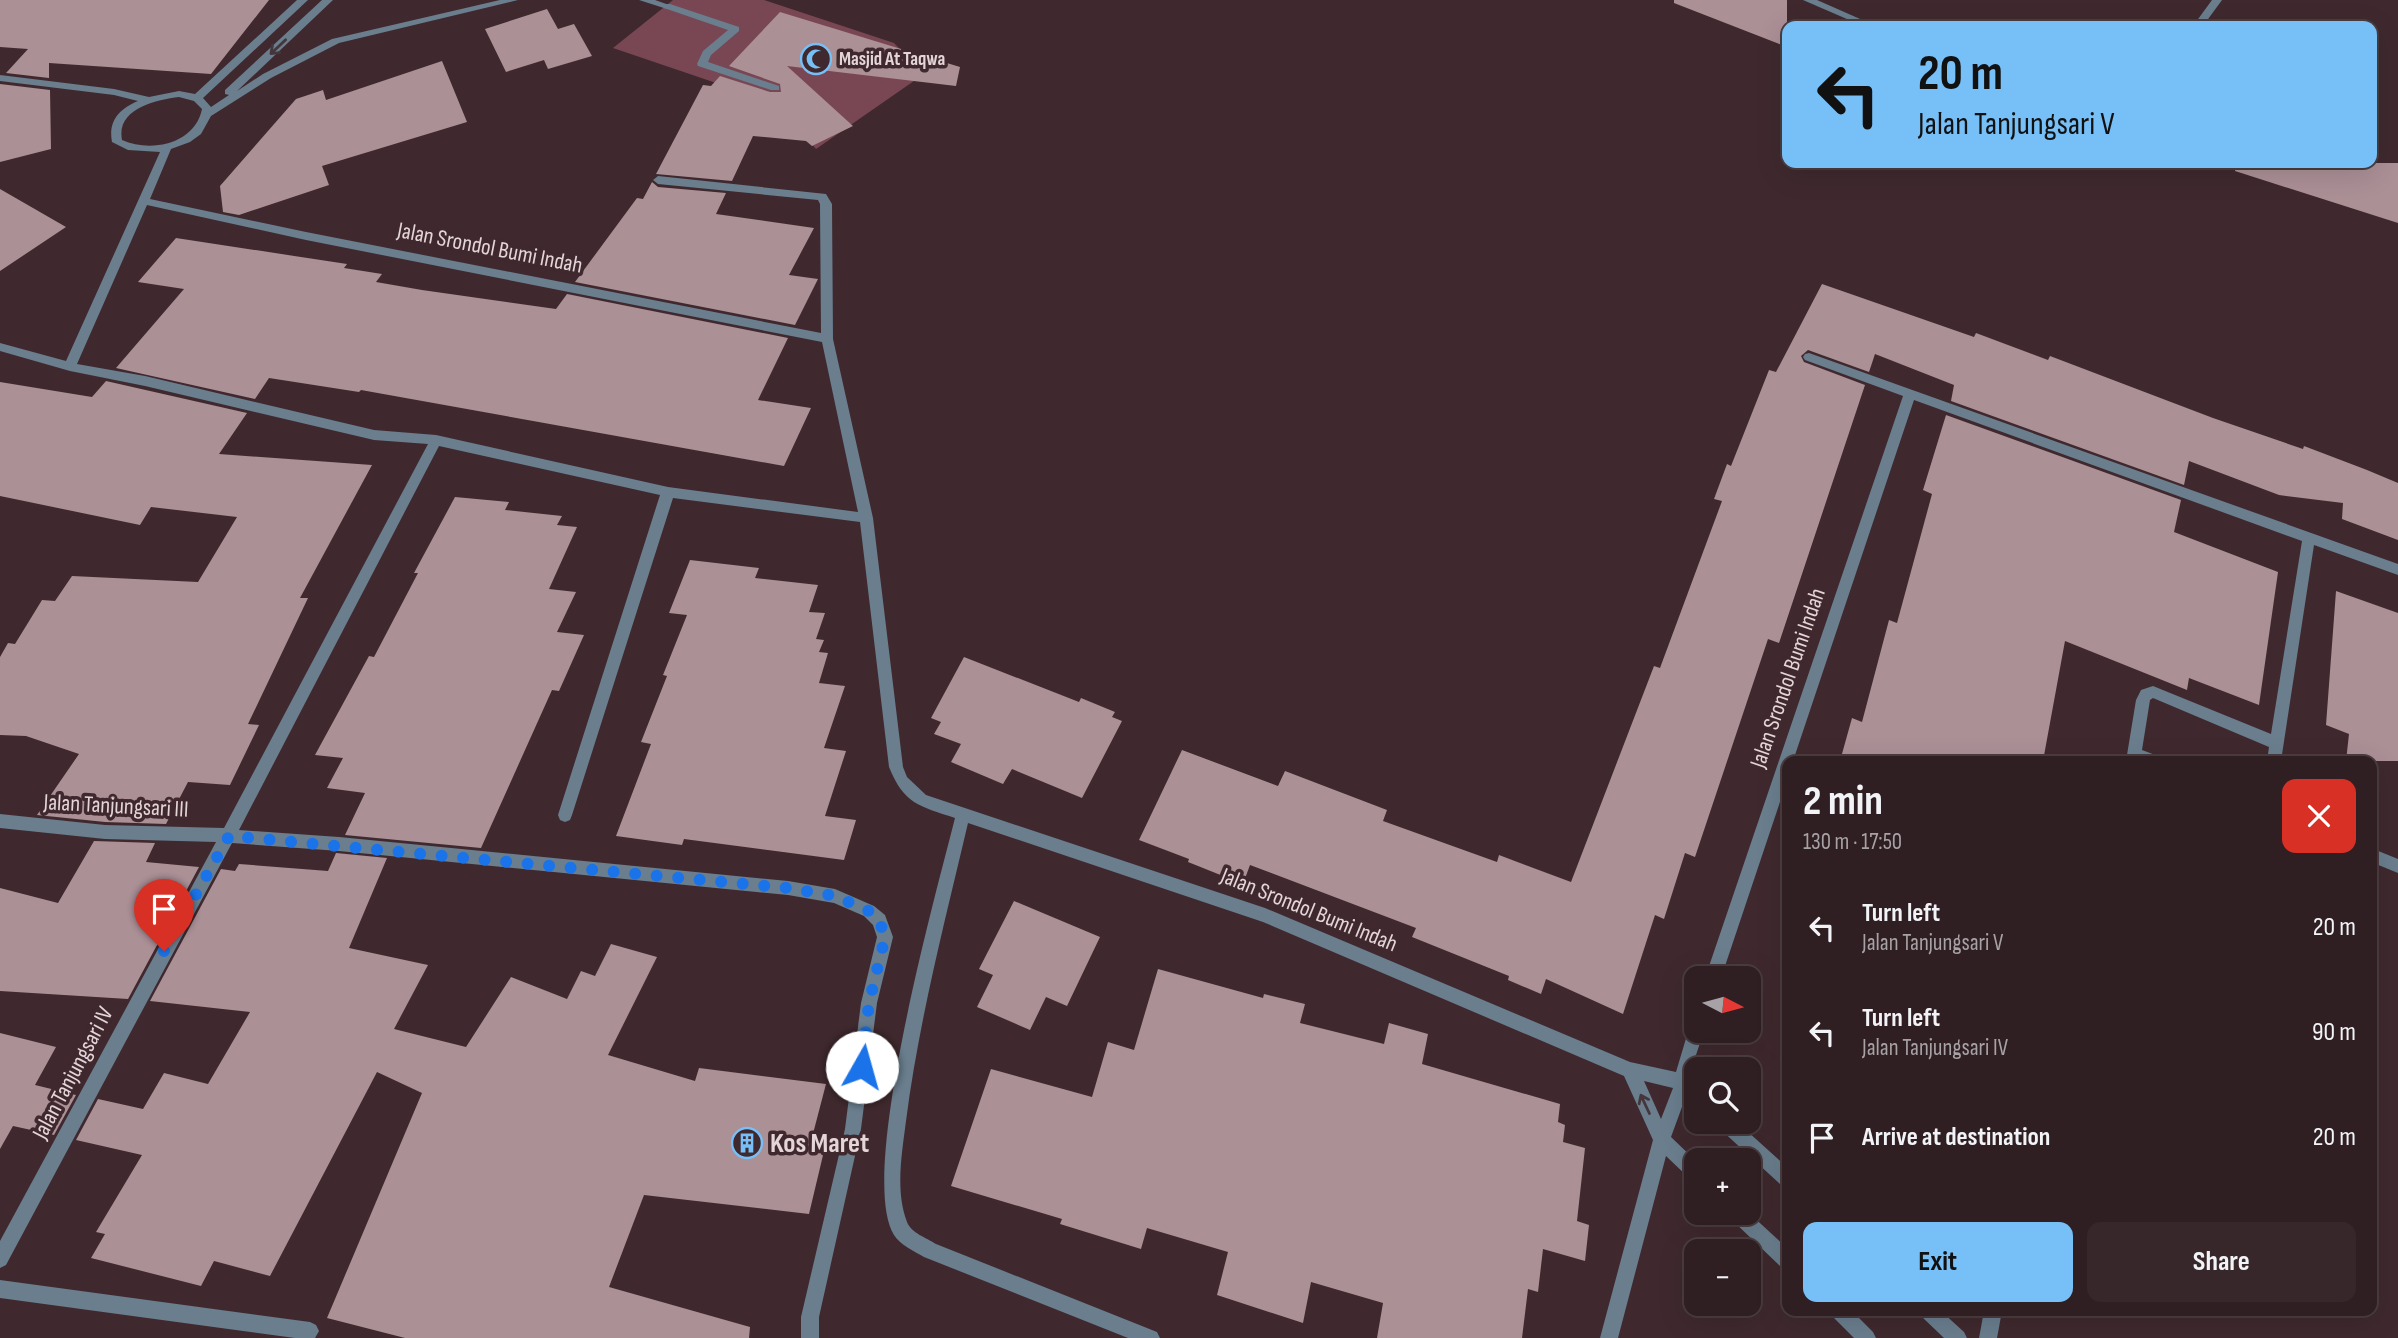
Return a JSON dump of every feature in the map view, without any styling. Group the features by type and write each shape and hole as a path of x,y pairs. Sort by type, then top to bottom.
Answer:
{"street":[{"path":"197,98 303,0"},
{"path":"207,113 197,98 179,94 149,100 123,116 116,125 114,134 117,142 138,150 167,147 194,133 203,125 207,113 328,0"},
{"path":"207,113 267,76 336,41 513,0"},
{"path":"644,0 735,29 707,53 702,64 775,88"},
{"path":"1808,0 1859,21"},
{"path":"2202,21 2217,0"},
{"path":"0,78 149,100"},
{"path":"69,367 167,147"},
{"name":"Jalan Srondol Bumi Indah","path":"659,180 822,197 826,204 827,339 866,518 896,767 902,781 921,800 1265,915 1630,1070 1683,1082"},
{"name":"Jalan Srondol Bumi Indah","path":"144,201 306,236 827,339"},
{"path":"0,347 69,367 145,381 374,435 436,440 668,492 866,518"},
{"path":"1809,357 2398,570"},
{"name":"Jalan Srondol Bumi Indah","path":"1788,756 1910,393"},
{"path":"229,836 436,440"},
{"path":"565,815 668,492"},
{"path":"2275,756 2309,538"},
{"path":"2134,756 2143,700 2146,694 2153,692 2276,743"},
{"name":"Jalan Srondol Bumi Indah","path":"1717,966 1782,773"},
{"path":"963,814 905,1064 891,1202 900,1229 930,1251 1151,1338"},
{"name":"Jalan Tanjungsari III","path":"0,821 105,832 229,836 788,888 835,896 869,911 879,920 885,937 869,1003 853,1129 810,1317 810,1338"},
{"name":"Jalan Tanjungsari IV","path":"0,1259 151,975 229,836"},
{"path":"2377,857 2398,866"},
{"path":"1609,1338 1662,1140 1683,1082 1692,1043"},
{"path":"1630,1070 1662,1140 1684,1161"},
{"path":"1738,1134 1782,1174"},
{"path":"1750,1225 1782,1256"},
{"path":"0,1289 310,1331"},
{"path":"1844,1316 1867,1338"},
{"path":"1934,1316 1958,1338"},
{"path":"1988,1338 1992,1316"}],"shaded area":[{"path":"673,0 764,0 894,43 924,74 816,149 775,103 613,48"}],"building":[{"path":"0,0 269,0 211,74 49,63 49,78 6,73 28,49 0,47"},
{"path":"1674,0 1787,0 1787,21 1782,21 1782,45 1674,3"},
{"path":"547,9 558,29 574,24 592,56 548,69 544,60 506,72 485,29"},
{"path":"780,12 960,67 956,86 787,66 853,126 812,146 806,141 753,136 732,181 656,174 703,85 711,86 720,76 770,92 781,92 780,84 729,66"},
{"path":"442,61 467,122 322,166 329,185 239,215 223,212 220,186 296,99 323,90 326,100"},
{"path":"0,84 50,90 51,149 0,162"},
{"path":"2377,163 2398,163 2398,223 2235,171 2235,168 2377,168"},
{"path":"652,182 658,187 726,193 716,214 814,228 789,275 818,279 795,325 575,282 637,198 643,199"},
{"path":"0,189 66,227 0,271"},
{"path":"176,238 347,264 344,268 382,274 376,282 422,290 556,309 567,294 788,338 758,400 811,408 784,466 361,390 359,392 269,378 255,399 116,368 184,289 138,282"},
{"path":"1822,284 1974,337 1976,333 2048,360 2050,356 2213,418 2303,449 2304,446 2398,483 2398,540 2342,519 2343,503 2279,495 2189,461 2184,485 1951,401 1954,385 1875,354 1869,372 1808,350 1801,356 1804,362 1865,385 1779,643 1768,639 1695,857 1685,853 1664,919 1655,915 1623,1014 1546,979 1541,994 1508,980 1509,976 1412,937 1416,928 1250,865 1243,884 1139,840 1182,750 1278,786 1285,771 1387,810 1383,821 1497,862 1499,855 1571,882 1654,666 1660,668 1722,501 1714,499 1727,464 1731,466 1769,370 1776,372"},
{"path":"106,381 247,413 219,454 372,465 300,598 308,598 248,724 259,725 230,785 188,782 166,824 105,822 37,815 79,754 26,736 0,735 0,657 8,643 15,644 42,600 55,601 72,576 198,582 237,517 151,507 140,525 0,496 0,382 92,397"},
{"path":"1946,415 2181,500 2174,532 2278,572 2259,705 2189,678 2187,690 2065,641 2044,756 1841,756 1852,718 1862,722 1889,620 1897,623 1932,494 1923,490"},
{"path":"455,497 509,502 505,510 562,516 557,525 577,527 549,589 576,592 557,632 584,635 559,691 552,690 481,848 345,835 365,793 327,788 343,758 315,755 369,656 374,657 418,573 414,573"},
{"path":"690,560 759,568 755,578 818,585 809,612 825,613 816,639 824,640 819,652 828,653 819,683 845,686 824,748 846,751 825,816 856,820 844,860 684,839 682,845 616,836 651,744 641,742 667,676 663,675 687,615 669,613"},
{"path":"2336,591 2398,613 2398,761 2377,761 2377,756 2347,756 2349,734 2326,725"},
{"path":"964,657 1079,702 1081,698 1115,712 1112,717 1122,721 1082,798 1012,769 1003,784 951,762 961,744 934,734 941,722 931,718"},
{"path":"94,841 155,843 146,862 199,867 128,999 0,991 0,888 58,903"},
{"path":"336,853 387,858 349,948 428,965 394,1029 466,1047 511,977 567,999 581,971 595,976 611,944 657,957 608,1055 695,1081 699,1068 826,1084 809,1149 824,1151 809,1214 644,1195 609,1287 750,1327 749,1338 405,1338 327,1318 422,1093 377,1072 270,1276 214,1261 201,1286 91,1258 105,1234 96,1232 142,1155 76,1140 98,1099 143,1109 164,1073 208,1084 250,1012 150,1001 221,869 235,871 239,864 328,871"},
{"path":"1014,901 1100,937 1067,1006 1046,997 1030,1030 977,1007 993,975 979,969"},
{"path":"1158,969 1263,998 1264,994 1305,1004 1300,1023 1384,1044 1389,1023 1428,1034 1422,1064 1560,1104 1558,1122 1565,1125 1563,1142 1585,1148 1577,1221 1589,1225 1585,1261 1543,1249 1538,1292 1528,1289 1522,1338 1377,1338 1383,1303 1311,1282 1303,1323 1217,1295 1228,1252 1147,1228 1141,1249 1060,1224 1062,1219 951,1186 991,1069 1092,1097 1108,1042 1134,1050"},
{"path":"0,1033 56,1047 35,1085 76,1095 54,1135 13,1126 0,1149"}],"place":[{"name":"Masjid At Taqwa","path":"816,59"},
{"name":"Kos Maret","path":"747,1143"}],"route":[{"path":"164,951 229,836 339,844 788,888 835,896 869,911 879,920 885,937 869,1003 862,1067"}]}
